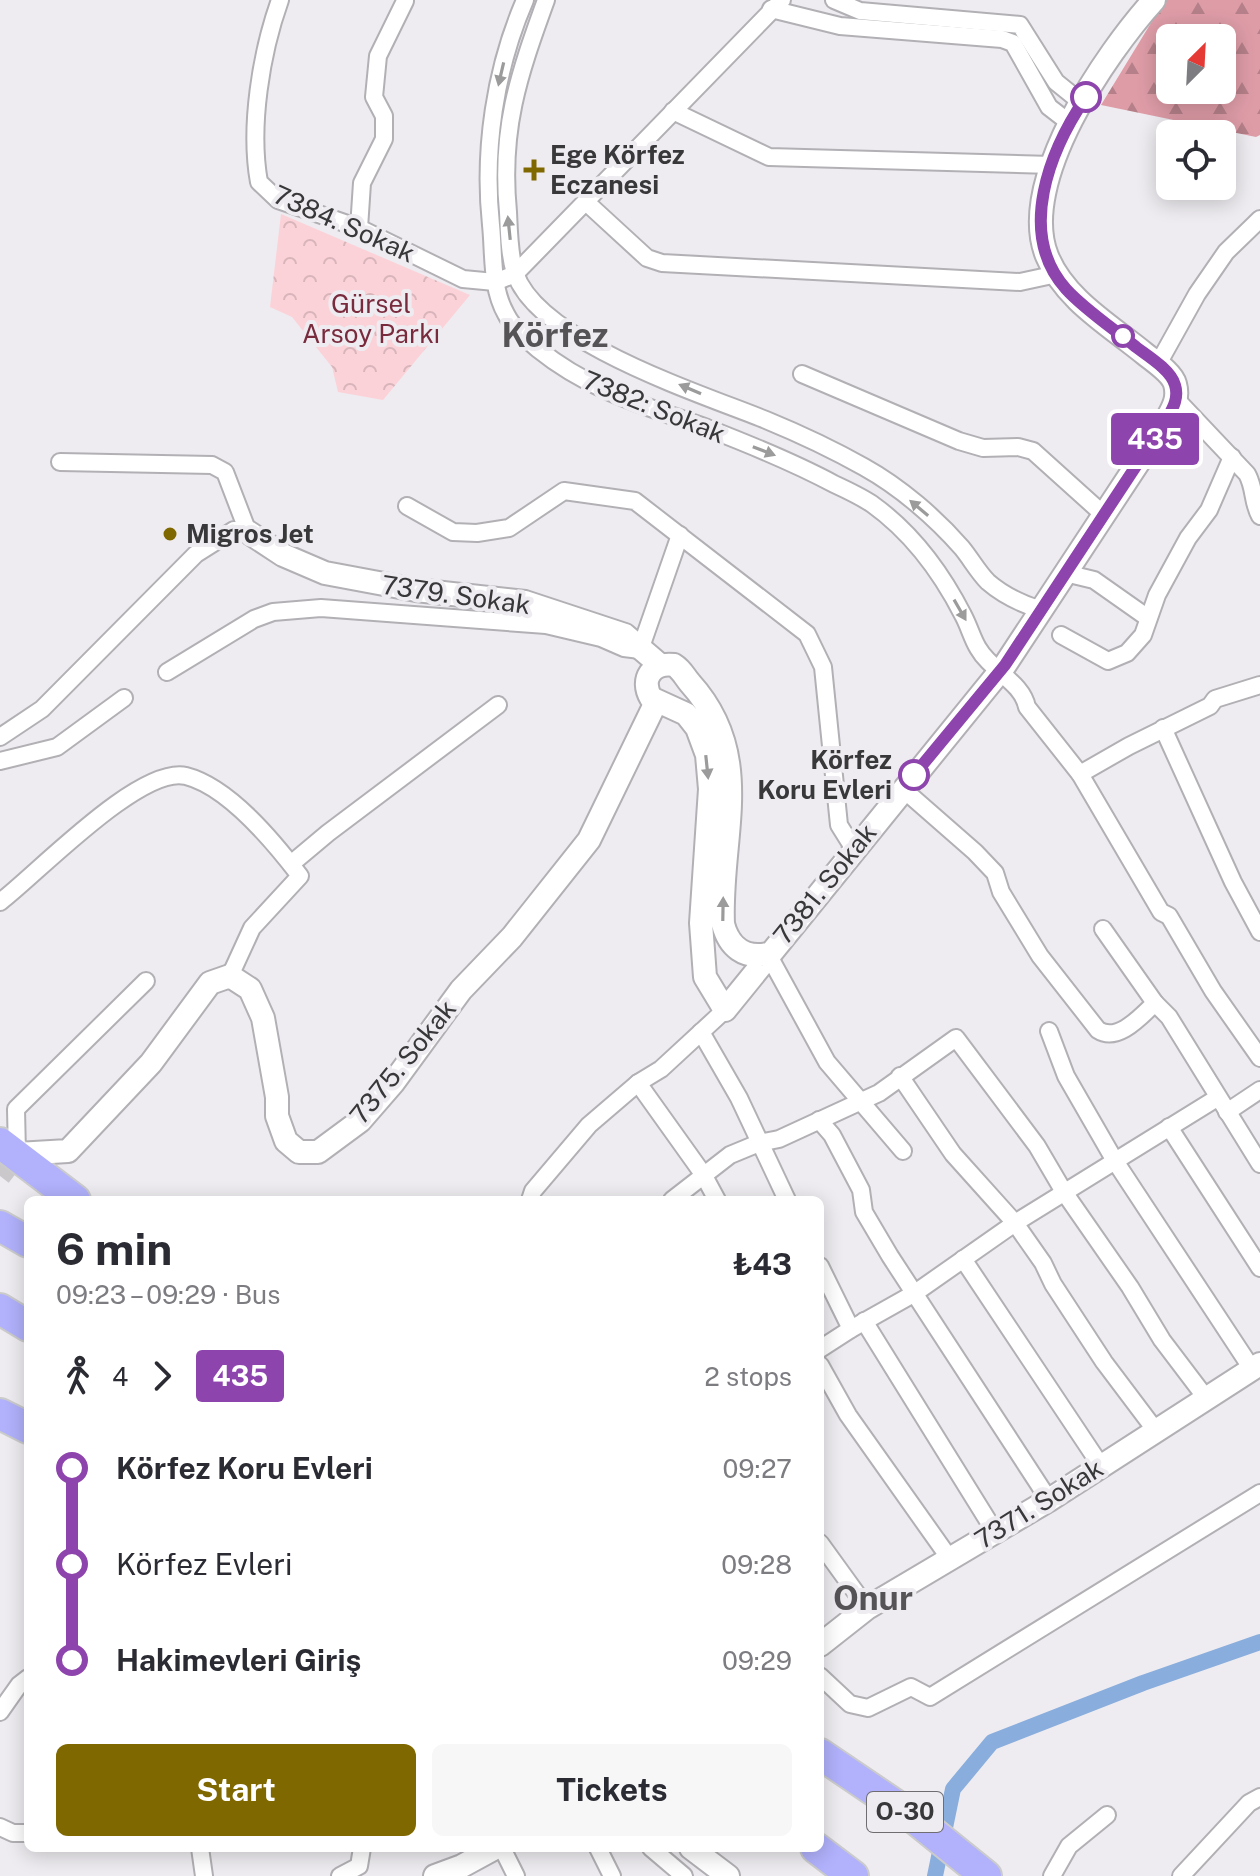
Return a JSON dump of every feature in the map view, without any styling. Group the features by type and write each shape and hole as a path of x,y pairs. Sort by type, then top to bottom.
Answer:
{"highway":[{"path":"9,1148 70,1196"},
{"path":"0,1226 24,1240"},
{"path":"0,1309 24,1324"},
{"path":"0,1414 24,1426"},
{"name":"O-30","path":"824,1757 913,1817 986,1876"},
{"path":"821,1852 853,1876"}],"street":[{"name":"7384. Sokak","path":"280,0 270,29 260,86 256,144 259,182 278,200 359,228 463,279 495,282"},
{"name":"7382: Sokak","path":"525,0 509,41 493,122 489,203 495,282 505,313 524,337 571,373 618,398 793,462 869,502 902,528 924,554 962,614 979,650 1025,695 1027,707 1080,774 1161,912 1169,916 1213,991 1260,1058"},
{"path":"515,274 505,183 507,130 515,93 546,0"},
{"path":"834,0 860,11 1020,25 1056,82 1082,103"},
{"path":"1154,0 1137,20 1082,103 1052,165 1045,182 1039,220 1046,255 1065,288 1158,364 1175,382 1177,400 1247,474 1254,487 1254,505 1260,516"},
{"path":"359,228 362,183 384,139 384,116 374,97 378,56 405,1"},
{"path":"495,282 515,274 777,5 840,26 1002,39 1013,43 1049,107 1071,124"},
{"path":"673,111 769,157 1052,165"},
{"path":"586,202 647,258 662,263 1020,282 1057,274"},
{"path":"1158,364 1197,294 1219,263 1260,219"},
{"name":"7382: Sokak","path":"515,274 551,318 598,350 819,442 869,469 922,509 962,548 988,581 1020,603 1041,610"},
{"path":"802,374 959,441 983,448 1018,447 1033,451 1104,515"},
{"name":"7381. Sokak","path":"725,1010 999,672 1177,400"},
{"path":"1061,635 1100,658 1114,660 1127,653 1143,635 1157,595 1188,538 1209,510 1232,457"},
{"path":"0,737 24,724 42,709 196,554 234,530 248,532 225,472 212,465 60,462"},
{"path":"407,506 453,532 477,533 509,528 564,491 635,501 680,535 807,634 823,667 839,825 854,849"},
{"name":"7379. Sokak","path":"248,532 283,555 325,573 416,590 525,602 625,635 660,665 674,665 684,673 714,715 731,780 731,816 722,906 727,939 746,953 756,956 768,954"},
{"path":"167,672 254,619 273,612 321,608 546,625 640,650 680,535"},
{"path":"1065,573 1094,580 1148,618"},
{"path":"531,1196 589,1125 638,1083 661,1069 725,1010 705,977 701,923 710,789 707,755 697,728 686,714 647,692 650,672 660,665"},
{"path":"663,703 681,698 687,680"},
{"path":"1080,774 1210,706 1215,699 1260,685"},
{"path":"0,761 57,747 124,698"},
{"name":"7375. Sokak","path":"230,976 250,989 263,1018 277,1097 277,1116 286,1141 299,1152 318,1152 360,1121 393,1083 461,990 512,937 589,840 663,703"},
{"path":"291,864 498,705"},
{"path":"1163,728 1233,882 1260,932"},
{"path":"0,902 80,832 125,798 151,782 183,775 237,805 300,876 252,928 230,976 210,983 151,1063 68,1151 9,1148 16,1109 146,981"},
{"path":"903,789 995,873 1001,892 1040,956 1098,1030 1105,1035 1114,1034 1155,1003"},
{"path":"1103,929 1155,1003 1169,1017 1260,1164"},
{"path":"768,954 827,1062 903,1151"},
{"path":"1049,1031 1066,1076 1115,1161 1256,1366"},
{"path":"701,1032 739,1098 785,1196"},
{"path":"677,1196 730,1155 759,1143 779,1139 879,1093 956,1038 1037,1146 1162,1340 1206,1398"},
{"path":"900,1076 953,1154 1015,1223 1104,1362 1156,1431"},
{"path":"638,1083 703,1174 715,1196"},
{"path":"824,1346 915,1293 1015,1223 1169,1127 1260,1090"},
{"path":"819,1120 832,1135 861,1190 864,1212 1049,1500"},
{"path":"1169,1127 1260,1268"},
{"path":"963,1259 1101,1466"},
{"path":"824,1272 995,1532"},
{"name":"7371. Sokak","path":"824,1642 867,1608 1049,1500 1256,1366"},
{"path":"824,1372 848,1415 950,1559"},
{"path":"824,1680 850,1704 868,1708 911,1687 930,1697 1260,1493"},
{"path":"824,1549 867,1608"},
{"path":"0,1712 24,1681"},
{"path":"1181,1876 1249,1803 1260,1797"},
{"path":"1052,1876 1069,1846 1107,1815"},
{"path":"0,1827 13,1833 24,1833"},
{"path":"201,1852 204,1876"},
{"path":"340,1876 359,1866 361,1852"},
{"path":"435,1876 488,1852"},
{"path":"504,1852 516,1876"},
{"path":"600,1852 612,1876"},
{"path":"656,1852 684,1876"},
{"path":"696,1852 728,1876"}],"green space":[{"path":"1165,0 1260,0 1260,135 1236,133 1236,120 1174,120 1101,105"},
{"name":"Gürsel Arsoy Parkı","path":"281,214 470,295 383,400 338,392 332,367 292,317 270,307"}],"waterway":[{"path":"935,1876 953,1789 992,1742 1143,1683 1260,1642"}],"tunnel":[{"path":"0,1176 17,1154"}],"bus line":[{"name":"435","path":"914,775 1005,665 1177,400 1175,382 1158,364 1065,288 1046,255 1039,220 1045,182 1059,146 1086,97"}],"place":[{"name":"Ege Körfez Eczanesi","path":"534,170"},
{"name":"Migros Jet","path":"170,534"},
{"name":"Körfez Koru Evleri","path":"914,775"}],"district":[{"name":"Körfez","path":"555,335"},
{"name":"Onur","path":"873,1598"}]}
